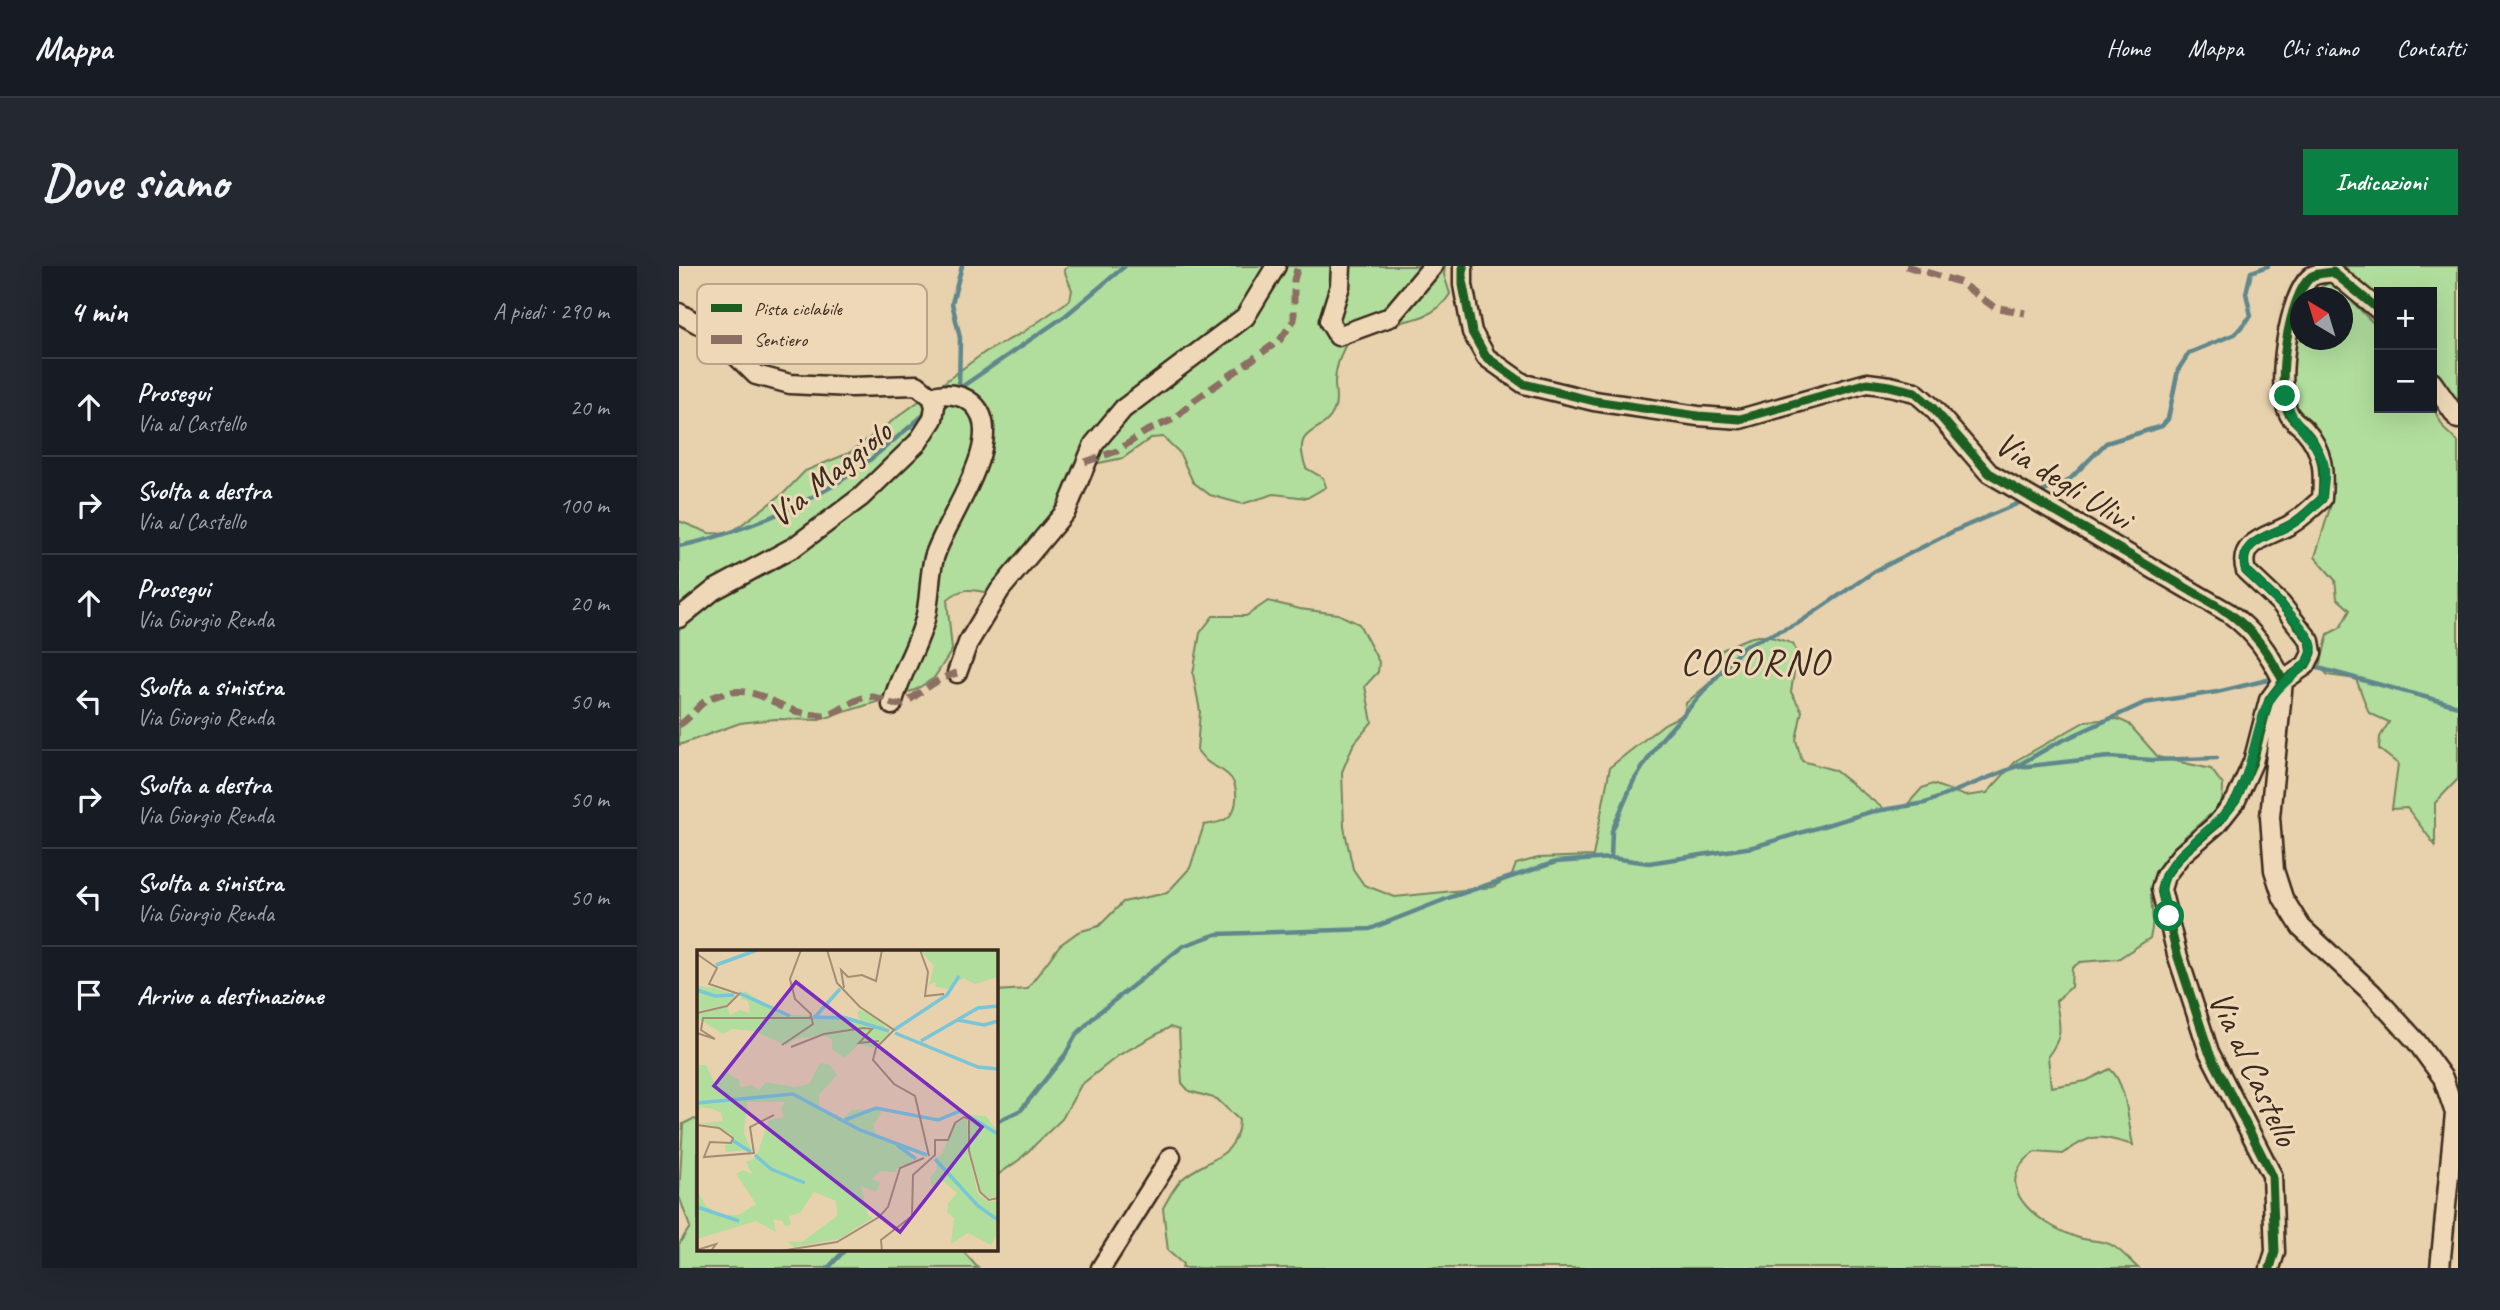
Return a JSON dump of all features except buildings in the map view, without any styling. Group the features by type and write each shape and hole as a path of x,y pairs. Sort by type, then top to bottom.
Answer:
{"street":[{"path":"957,673 968,643 1000,590 1066,511 1094,444 1123,409 1245,317 1276,266"},
{"path":"1341,266 1340,285 1329,321 1338,336 1363,330 1389,317 1433,266"},
{"name":"Via degli Ulivi","path":"1463,266 1463,285 1472,332 1486,356 1524,384 1594,401 1698,416 1740,419 1867,383 1915,393 1947,421 1969,452 1989,473 2229,613 2251,629 2270,654 2283,681"},
{"name":"Via al Castello","path":"2270,1268 2275,1252 2272,1175 2209,1052 2177,954 2161,889 2165,876 2181,855 2217,824 2236,800 2253,762 2269,700 2283,681 2306,665 2312,647 2281,604 2246,571 2244,558 2255,542 2293,524 2322,499 2324,463 2306,431 2288,414 2281,369 2294,313 2304,285 2313,275 2333,272 2374,306"},
{"name":"Via Maggiolo","path":"679,313 697,323"},
{"name":"Via Maggiolo","path":"679,618 714,590 794,547 861,497 918,442 933,419 935,406 932,397 917,385 851,387 790,384 756,376 744,364"},
{"path":"2437,389 2458,419"},
{"path":"892,705 899,678 924,625 932,587 933,561 970,482 984,438 985,424 979,409 966,398 942,393 932,397"},
{"path":"2283,681 2270,817 2274,870 2283,898 2301,928 2372,993 2416,1041 2443,1078 2455,1114 2440,1268"},
{"path":"1101,1268 1171,1157"}],"green space":[{"path":"1068,266 1445,266 1444,275 1450,294 1439,307 1424,316 1380,327 1348,340 1336,372 1334,410 1323,424 1305,437 1302,444 1306,468 1323,478 1326,487 1307,498 1274,494 1242,504 1210,495 1193,482 1179,452 1163,437 1151,438 1123,458 1080,467 1061,502 989,593 967,590 947,600 952,650 934,678 915,690 819,720 775,719 740,723 679,745 679,521 709,533 729,534 785,492 805,471 849,453 985,352 1022,333 1070,300 1072,290 1064,270"},
{"path":"2344,266 2458,266 2458,407 2437,379 2437,287 2374,287 2374,295"},
{"path":"2332,281 2338,287 2322,287"},
{"path":"2353,302 2374,324 2374,413 2436,413 2445,430 2458,442 2458,779 2435,803 2435,845 2407,808 2392,809 2398,764 2379,749 2380,737 2389,722 2369,713 2356,679 2328,675 2320,667 2328,634 2340,628 2350,610 2337,598 2335,580 2315,557 2332,501 2331,471 2294,409 2286,361 2290,350 2353,350"},
{"path":"1268,601 1338,614 1359,624 1379,662 1378,672 1365,686 1372,722 1353,745 1342,772 1344,827 1353,869 1364,885 1395,897 1493,887 1512,875 1516,864 1538,858 1593,856 1610,767 1664,724 1684,714 1686,703 1712,681 1722,650 1757,636 1772,637 1793,644 1797,653 1791,692 1802,711 1796,740 1802,761 1834,770 1885,810 1907,805 1922,788 1933,784 1965,796 1987,793 2017,760 2086,721 2118,719 2129,724 2158,757 2211,769 2223,785 2222,804 2178,843 2159,866 2151,890 2153,920 2150,938 2118,959 2080,962 2072,968 2071,987 2056,1001 2060,1030 2057,1042 2048,1056 2051,1087 2086,1081 2110,1069 2120,1084 2133,1145 2096,1138 2082,1142 2063,1154 2035,1152 2021,1165 2016,1178 2017,1190 2023,1202 2047,1223 2076,1237 2109,1244 2138,1268 1182,1268 1183,1264 1168,1251 1163,1208 1181,1180 1227,1151 1237,1133 1239,1120 1217,1099 1189,1091 1182,1083 1179,1030 1170,1027 1119,1055 1081,1085 1062,1119 1019,1160 997,1175 997,991 1027,989 1060,945 1078,932 1099,926 1123,902 1167,893 1190,868 1204,825 1221,821 1230,815 1236,797 1231,778 1209,763 1197,750 1200,711 1193,674 1200,633 1213,616 1246,616"},
{"path":"697,1120 697,1250 962,1250 978,1268 679,1268 679,1244 690,1227 679,1196 683,1124"}],"waterway":[{"path":"959,388 960,338 952,303 962,266"},
{"path":"957,390 1065,316 1125,266"},
{"path":"2037,494 2068,481 2106,443 2162,426 2168,419 2178,370 2189,353 2235,334 2251,316 2246,293 2251,272 2268,266"},
{"path":"679,546 732,532 805,501 862,466 927,412"},
{"path":"1611,858 1612,831 1633,782 1659,742 1744,646 1797,624 1875,571 1954,531 2026,500"},
{"path":"2311,666 2458,706"},
{"path":"997,1122 1021,1110 1065,1055 1076,1035 1097,1014 1183,946 1217,934 1370,929 1451,897 1556,862 1611,858 1649,863 1753,847 1870,812 1925,803 2015,767 2055,744 2144,703 2217,692 2276,678"},
{"path":"2019,767 2109,757 2152,760 2217,758"},
{"path":"828,1268 845,1250"}],"marked path":[{"path":"1085,462 1117,451 1145,432 1176,418 1192,402 1280,340 1294,320 1294,280 1298,266"},
{"path":"1906,266 1959,282 1994,307 2025,313"},
{"path":"679,725 706,700 728,692 756,694 793,710 822,715 867,697 901,704 936,682 957,673"}],"cycle path":[{"path":"1463,266 1463,285 1472,332 1486,357 1524,384 1594,401 1698,416 1740,419 1867,383 1915,392 1932,407 1989,473 2238,620 2261,644 2283,681"},
{"path":"2270,1268 2275,1252 2272,1175 2209,1052 2177,954 2161,889 2165,876 2181,855 2217,824 2236,800 2253,762 2269,700 2283,681 2306,665 2312,653 2310,641 2281,604 2246,571 2244,561 2246,552 2258,540 2295,522 2322,499 2323,480 2316,445 2290,416 2285,402 2283,384 2286,342 2296,301 2312,276 2333,272 2374,306"}],"district":[{"name":"COGORNO","path":"1755,661"}],"route":[{"path":"2169,916 2161,889 2165,876 2181,855 2217,824 2236,800 2253,762 2269,700 2283,681 2306,665 2312,653 2310,641 2281,604 2246,571 2244,564 2249,546 2293,524 2322,499 2324,463 2306,431 2288,414 2285,396"}]}
